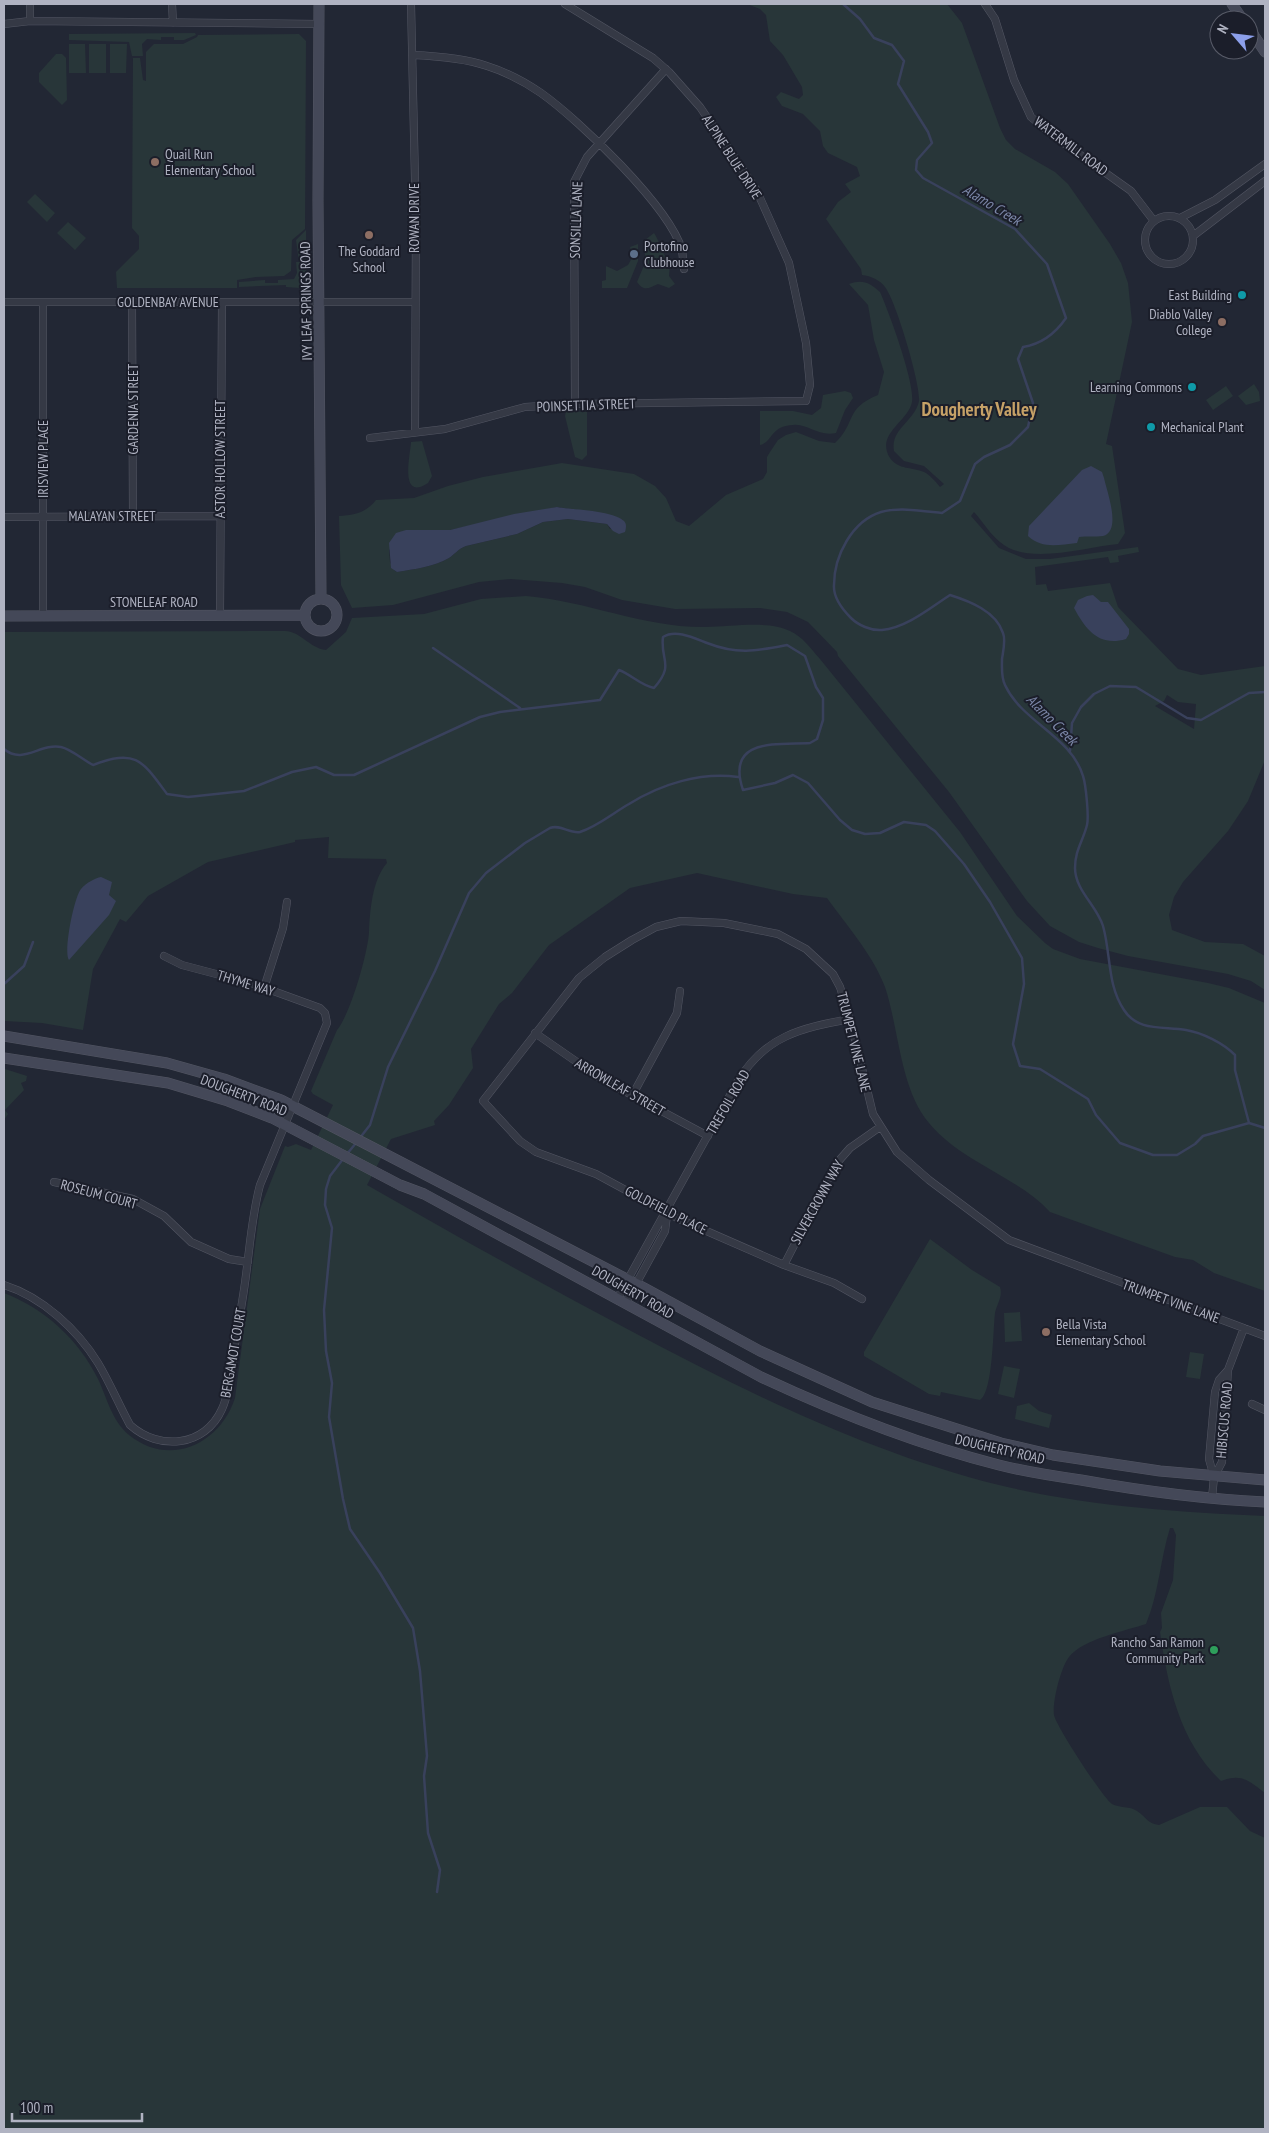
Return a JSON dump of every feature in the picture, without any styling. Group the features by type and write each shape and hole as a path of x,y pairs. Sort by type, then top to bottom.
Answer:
{"main road":[{"name":"IVY LEAF SPRINGS ROAD","path":"319,4 318,200 322,598"},
{"path":"322,598 330,601 336,607 338,616 334,625 326,631 316,630 308,624 305,615 310,603 322,598"},
{"name":"STONELEAF ROAD","path":"4,616 305,615"},
{"name":"DOUGHERTY ROAD","path":"5,1036 167,1063 224,1079 292,1106 794,1368 872,1402 1001,1443 1053,1455 1106,1464 1265,1480"},
{"name":"DOUGHERTY ROAD","path":"4,1058 168,1083 228,1101 285,1125 374,1171 424,1194 761,1377 815,1403 901,1436 1023,1471 1131,1489 1265,1502"}],"street":[{"path":"30,4 30,21"},
{"path":"172,4 173,23"},
{"name":"ROWAN DRIVE","path":"412,4 416,224 414,302 415,433"},
{"name":"ALPINE BLUE DRIVE","path":"565,4 653,58 666,69 700,107 756,189 789,263 806,343 810,385 806,401"},
{"name":"WATERMILL ROAD","path":"985,4 996,19 1014,80 1031,116 1055,137 1132,191 1154,221"},
{"path":"4,24 30,21 320,24"},
{"path":"412,55 458,60 486,66 503,72 540,93 598,144 640,185 678,239 682,251 684,269"},
{"name":"SONSILLA LANE","path":"575,404 574,182 587,157 666,69"},
{"path":"1265,164 1215,200 1180,218 1166,216 1154,221 1146,233 1146,244 1150,254 1159,261 1171,263 1182,260 1190,251 1193,236 1265,181"},
{"path":"1180,218 1193,236"},
{"name":"GOLDENBAY AVENUE","path":"4,302 414,302"},
{"name":"GARDENIA STREET","path":"132,302 133,516"},
{"name":"ASTOR HOLLOW STREET","path":"220,615 222,302"},
{"name":"IRISVIEW PLACE","path":"43,303 43,616"},
{"name":"POINSETTIA STREET","path":"370,438 445,429 525,407 575,404 806,401"},
{"name":"MALAYAN STREET","path":"4,517 220,516"},
{"path":"264,988 283,928 287,902"},
{"name":"TRUMPET VINE LANE","path":"483,1101 579,978 605,957 656,927 681,921 724,924 788,938 822,962 833,974 840,987 850,1020 873,1114 897,1152 929,1180 1009,1240 1265,1336"},
{"name":"THYME WAY","path":"164,956 182,966 264,988 310,1004 325,1013"},
{"path":"632,1096 677,1013 680,991"},
{"name":"BERGAMOT COURT","path":"4,1285 22,1292 42,1304 57,1316 85,1345 98,1363 130,1425 148,1438 162,1442 177,1442 191,1439 206,1430 215,1422 226,1399 248,1262 253,1211 260,1185 327,1024 325,1013"},
{"name":"TREFOIL ROAD","path":"621,1301 665,1231 667,1212 744,1072 765,1048 782,1037 808,1028 850,1020"},
{"name":"ARROWLEAF STREET","path":"535,1033 578,1064 632,1096 708,1136"},
{"name":"GOLDFIELD PLACE","path":"483,1101 520,1140 536,1152 596,1174 667,1212 784,1265 834,1283 862,1298"},
{"name":"SILVERCROWN WAY","path":"784,1265 836,1164 850,1148 880,1127"},
{"name":"ROSEUM COURT","path":"54,1182 133,1200 164,1216 191,1242 229,1259 248,1262"},
{"name":"HIBISCUS ROAD","path":"1214,1476 1222,1462 1228,1370 1244,1328"},
{"name":"HIBISCUS ROAD","path":"1214,1476 1209,1459 1215,1392 1219,1380 1228,1370"},
{"path":"1252,1404 1265,1410"},
{"path":"1212,1498 1214,1476"}],"shaded area":[{"path":"747,4 947,4 962,23 1006,140 1015,149 1055,172 1068,184 1121,263 1128,283 1132,322 1106,444 1112,446 1125,533 1118,544 1057,553 1025,553 1011,549 1000,542 974,512 971,516 999,548 1026,559 1050,559 1138,547 1139,552 1118,556 1119,562 1110,563 1108,557 1035,567 1036,585 1046,584 1048,591 1110,583 1118,607 1178,669 1201,675 1265,666 1265,760 1248,801 1228,831 1183,882 1174,897 1169,915 1172,930 1205,942 1243,944 1265,956 1265,990 1251,981 1228,974 1128,956 1098,948 1079,942 1050,926 1027,901 949,792 838,656 837,652 808,622 787,612 760,608 675,609 622,600 585,587 562,583 511,579 479,582 393,605 352,608 341,585 339,516 359,512 368,508 376,500 414,498 448,486 483,477 562,463 634,474 655,486 666,498 676,521 689,526 726,495 763,479 767,472 767,457 778,440 786,435 796,432 819,441 835,443 860,405 878,395 884,372 874,340 868,305 849,284 858,282 873,286 880,292 895,331 910,380 912,402 905,416 889,435 886,450 890,458 897,465 926,473 940,487 944,484 924,466 904,461 894,451 894,443 899,431 917,408 919,401 919,392 907,343 890,295 885,287 881,282 862,275 861,269 826,219 838,202 851,192 845,184 860,176 857,167 828,153 823,146 820,131 803,114 782,106 776,97 781,92 799,99 803,95 802,87 783,55 770,41 766,15 760,9","holes":["557,507 603,514 623,520 610,529 607,524 568,519 543,522 517,534 466,546 449,558 430,566 397,572 390,562 389,550 406,530 450,530","1167,695 1178,702 1196,704 1194,729 1155,706 1164,701"]},
{"path":"195,33 196,35 184,40 174,40 174,37 161,37 161,40 147,39 142,44 143,56 132,56 129,42 69,40 69,34"},
{"path":"299,34 306,41 305,229 292,240 291,271 284,276 237,280 237,288 117,288 116,272 139,249 139,236 132,228 133,58 140,58 143,80 146,81 146,52 154,44 183,44 198,35"},
{"path":"69,44 85,44 86,73 69,73"},
{"path":"89,44 106,44 106,73 89,73"},
{"path":"110,44 127,44 126,73 110,73"},
{"path":"56,54 62,54 66,58 67,100 62,105 39,82 39,73"},
{"path":"35,194 55,213 47,222 27,202"},
{"path":"68,222 86,238 75,250 57,233"},
{"path":"306,230 306,282 300,288 286,287 286,285 239,287 239,282 265,280 265,283 278,283 278,280 294,279 297,273 296,262 299,262 296,240"},
{"path":"654,233 670,264 669,276 675,284 669,288 658,284 644,288 637,282 645,263 645,240"},
{"path":"638,244 638,261 627,288 602,288 602,281 606,280 606,266 617,271 628,265 633,256 630,247"},
{"path":"1254,384 1259,392 1260,401 1246,405 1238,396"},
{"path":"1226,386 1233,396 1213,410 1206,400"},
{"path":"845,391 851,393 853,398 845,410 836,433 818,432 798,425 786,426 780,428 760,445 760,411 793,411 812,415 821,408 823,395"},
{"path":"566,411 587,412 587,455 582,460 575,457 565,416"},
{"path":"422,441 432,476 428,483 419,487 413,486 409,481 408,464 411,442"},
{"path":"526,596 571,603 660,623 706,627 760,625 790,631 799,636 820,659 960,832 1017,916 1045,943 1053,949 1080,959 1208,983 1229,988 1265,1003 1265,1291 1214,1273 1193,1260 1175,1257 1050,1212 1037,1199 957,1149 942,1137 919,1109 906,1076 890,1004 880,975 859,941 827,898 793,894 697,873 630,888 549,945 512,993 499,1004 471,1049 473,1068 449,1105 434,1121 435,1125 391,1139 367,1185 465,1241 675,1354 765,1399 857,1439 951,1472 1032,1492 1131,1507 1265,1516 1265,1793 1250,1782 1240,1778 1221,1781 1195,1749 1178,1712 1167,1673 1160,1632 1162,1628 1161,1613 1173,1580 1176,1535 1173,1528 1170,1528 1154,1600 1146,1624 1094,1640 1075,1651 1066,1662 1060,1676 1054,1715 1090,1776 1112,1804 1134,1809 1150,1822 1159,1825 1200,1807 1227,1807 1250,1831 1265,1838 1265,2129 4,2129 4,1293 33,1307 59,1327 81,1351 98,1379 118,1423 129,1435 145,1445 161,1450 177,1450 192,1446 206,1439 218,1428 228,1414 235,1398 260,1209 285,1146 288,1147 296,1144 311,1150 333,1105 311,1091 347,1011 357,983 368,942 371,905 375,887 387,863 386,859 328,858 329,837 295,840 295,842 208,862 148,896 126,922 120,919 93,969 83,1030 42,1023 4,1021 4,632 285,631 296,634 320,649 326,650 346,632 352,618 424,614 481,599"},
{"path":"5,1069 27,1076 26,1081 21,1083 24,1090 5,1110 8,1114 4,1120"},
{"path":"930,1239 972,1270 1000,1287 1000,1297 995,1313 988,1385 980,1400 941,1392 940,1396 929,1394 864,1356 864,1352"},
{"path":"1020,1312 1022,1341 1005,1342 1004,1313"},
{"path":"1190,1352 1204,1354 1200,1379 1186,1377"},
{"path":"1004,1366 1020,1369 1014,1398 998,1394"},
{"path":"1029,1403 1039,1411 1052,1415 1049,1428 1015,1419 1017,1406"}],"water":[{"path":"1091,466 1102,472 1108,492 1112,510 1112,527 1109,533 1103,536 1079,537 1077,543 1057,545 1039,543 1028,536 1029,526 1082,470"},
{"path":"557,507 618,517 626,523 625,532 619,534 613,531 607,524 568,519 543,522 517,534 466,546 449,558 430,566 397,572 391,568 389,543 396,533 406,530 450,530 514,514"},
{"path":"1093,595 1101,602 1108,602 1129,629 1126,639 1108,641 1094,635 1089,630 1074,608 1078,600"},
{"path":"101,877 112,882 109,895 116,901 109,915 69,960 68,937 78,894 85,885"}],"waterway":[{"name":"Alamo Creek","path":"843,4 860,19 874,38 892,45 904,61 898,84 928,132 932,143 917,160 916,170 923,178 1015,229 1047,264 1066,318 1048,337 1030,346 1023,347 1018,359 1033,403 1028,427 1010,445 984,457 975,464 960,501 942,513 896,510 881,512 861,523 853,531 837,563 834,585 837,599 844,611 854,621 874,630 900,626 918,617 950,595 981,608 999,625 1004,636 1002,669 1005,685 1023,709 1068,750 1077,762 1083,776 1088,821 1076,856 1076,876 1082,891 1103,926 1112,980 1124,1010 1136,1022 1144,1025 1199,1033 1219,1043 1235,1055 1235,1070 1249,1123 1265,1128"},
{"path":"4,749 18,755 46,748 61,747 93,765 108,760 129,758 144,766 167,794 188,797 244,791 292,772 316,767 334,775 354,775 480,717 500,712 600,700 619,670 644,685 654,688 664,673 663,637 668,635 685,635 718,647 747,651 787,645 805,656 816,687 823,698 823,720 817,739 810,743 770,745 758,747 748,752 741,761 739,773 743,790 775,783 793,775 808,783 840,820 852,830 865,834 880,833 904,822 926,825 935,831 964,864 990,902 1022,958 1024,984 1013,1044 1020,1066 1040,1069 1088,1099 1096,1115 1120,1143 1153,1155 1177,1155 1195,1144 1203,1136 1249,1123"},
{"path":"433,648 520,708"},
{"path":"1070,751 1072,723 1081,707 1094,694 1110,686 1136,687 1187,718 1201,720 1249,693 1265,692"},
{"path":"359,1139 370,1125 388,1067 435,971 469,893 486,873 525,843 550,828 558,827 572,832 580,832 599,823 641,797 668,785 709,776 738,777"},
{"path":"4,984 24,966 33,942"},
{"path":"347,1154 356,1143"},
{"path":"343,1159 330,1176 326,1189 325,1205 332,1228 324,1310 326,1351 332,1383 329,1417 350,1529 380,1573 413,1628 420,1671 427,1756 424,1776 428,1833 440,1870 437,1892"}],"place":[{"name":"Quail Run Elementary School","path":"155,162"},
{"name":"The Goddard School","path":"369,235"},
{"name":"Portofino Clubhouse","path":"634,254"},
{"name":"East Building","path":"1242,295"},
{"name":"Diablo Valley College","path":"1222,322"},
{"name":"Learning Commons","path":"1192,387"},
{"name":"Mechanical Plant","path":"1151,427"},
{"name":"Bella Vista Elementary School","path":"1046,1332"},
{"name":"Rancho San Ramon Community Park","path":"1214,1650"}],"district":[{"name":"Dougherty Valley","path":"979,409"}]}
